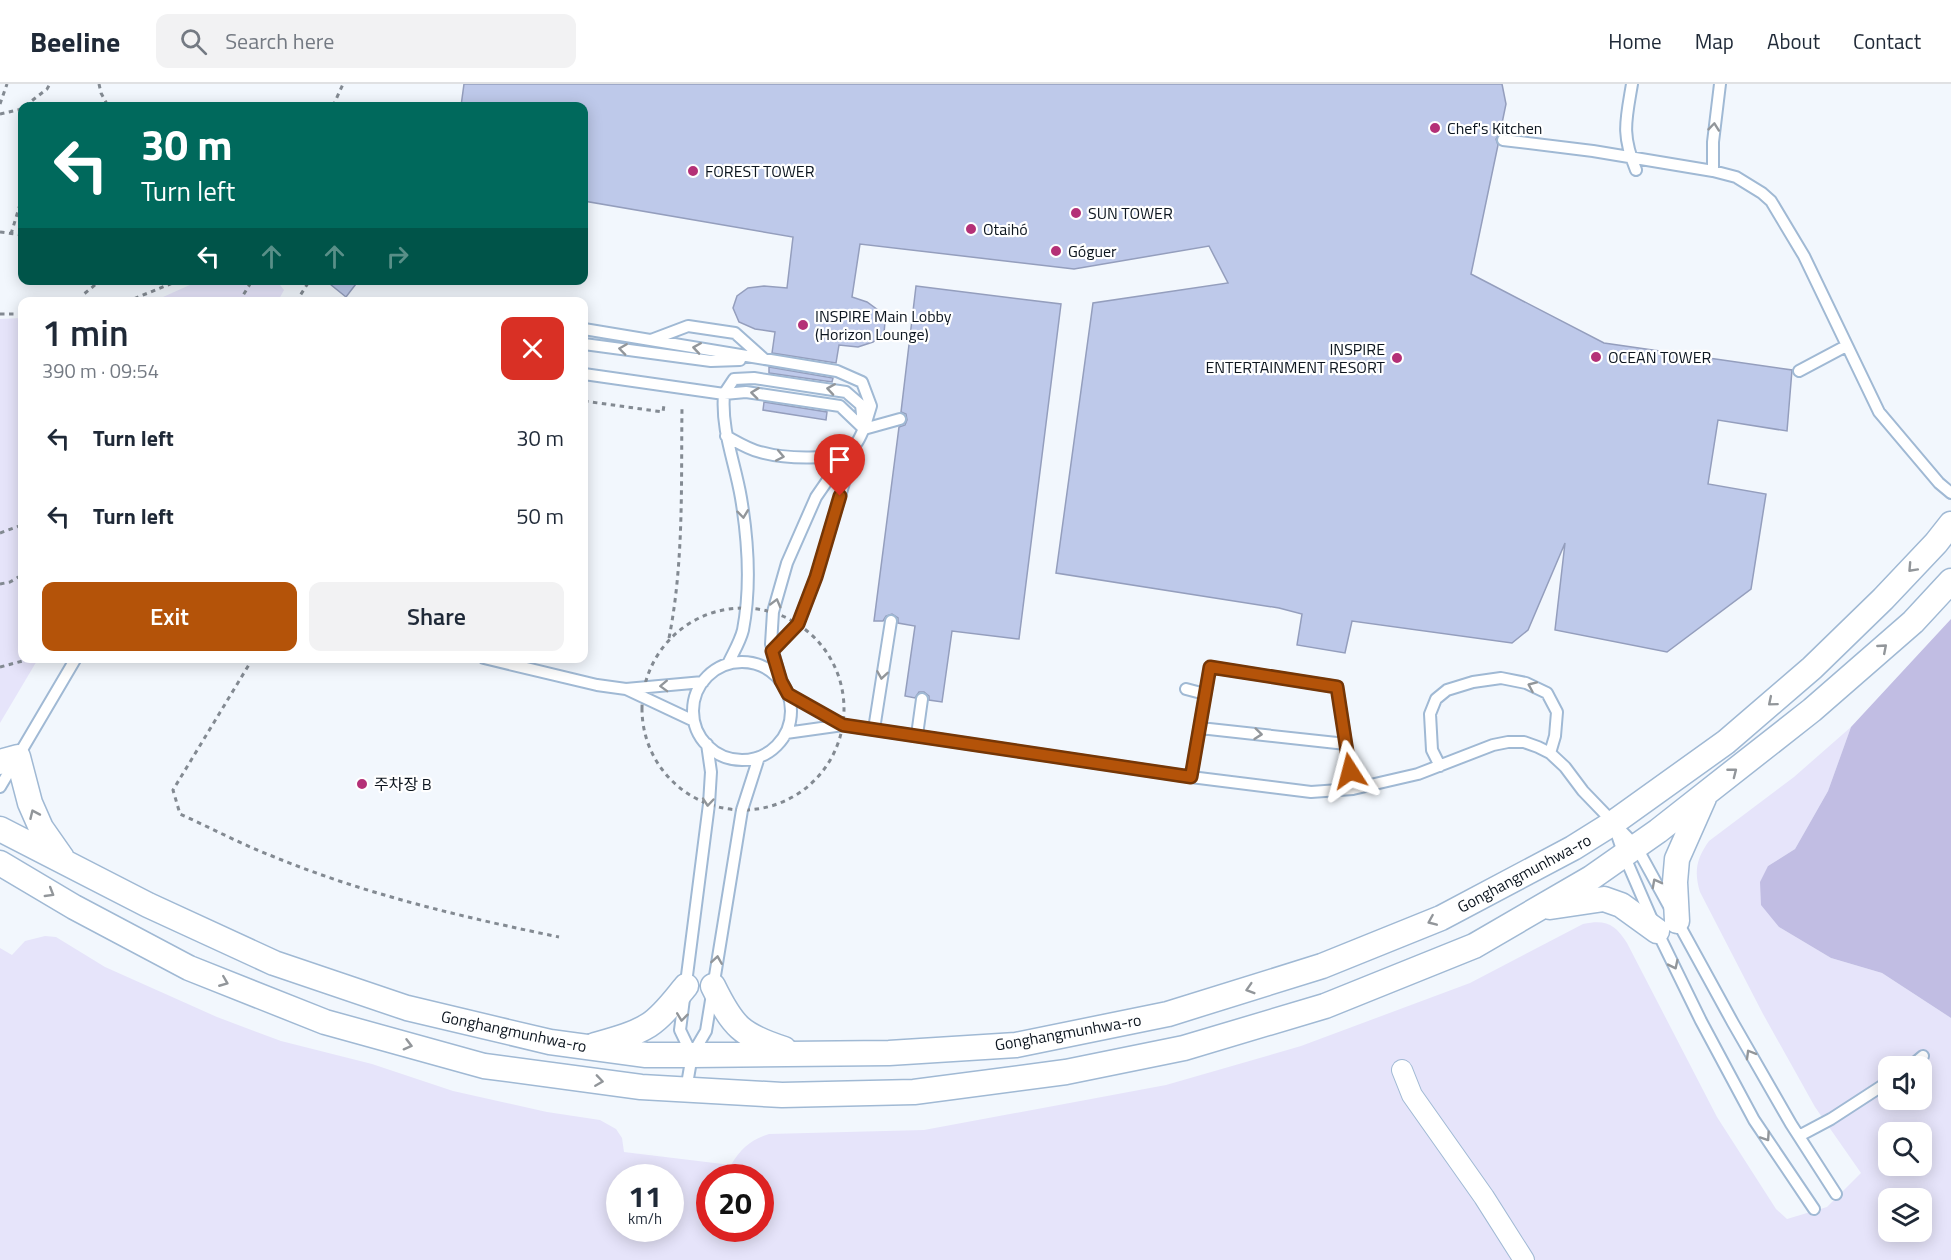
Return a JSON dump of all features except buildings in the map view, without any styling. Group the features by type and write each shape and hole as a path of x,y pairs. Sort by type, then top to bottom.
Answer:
{"street":[{"name":"Gonghangmunhwa-ro","path":"0,829 148,905 274,963 407,1008 550,1042 646,1055 692,1056 889,1053 1016,1045 1168,1014 1322,966 1440,918 1573,848 1613,823 1726,742 1812,668 1883,599 1951,524"},
{"name":"Gonghangmunhwa-ro","path":"0,863 74,907 189,968 324,1022 484,1066 641,1087 782,1095 914,1092 1066,1072 1184,1048 1335,1002 1474,946 1591,878 1659,831 1812,710 1913,622 1951,581"},
{"path":"9,760 40,828 65,863"},
{"path":"1539,909 1604,899 1667,926 1677,859 1706,793"},
{"path":"588,1047 620,1038 650,1024 686,986"},
{"path":"713,986 725,1012 738,1029 755,1040 801,1054"},
{"path":"1402,1071 1412,1095 1484,1197 1524,1260"}],"lane":[{"path":"1632,84 1624,131 1636,170"},
{"path":"1713,171 1713,142 1720,84"},
{"path":"1503,140 1631,157 1713,171 1736,177 1762,193 1771,201 1804,256 1879,412 1939,483 1951,493"},
{"path":"651,340 688,326 735,333 764,359"},
{"path":"588,330 837,371 862,382 871,406 864,429 855,445 847,452 816,497 786,563 773,612 772,651 781,681 788,694 791,714 786,733 779,743 759,757 745,760 731,759 706,744 694,721 693,707 696,694 703,682 714,671 728,664 743,662 757,664 770,671 781,681"},
{"path":"588,345 711,361 764,359"},
{"path":"1799,371 1846,346"},
{"path":"588,376 724,394 746,392 840,406 864,429"},
{"path":"724,394 722,415 741,497 746,544 745,608 742,633 728,664"},
{"path":"864,429 900,419"},
{"path":"726,436 759,452 790,458 818,458 847,452"},
{"path":"772,651 798,624 816,577 846,476 847,452"},
{"path":"874,729 891,621"},
{"path":"0,787 9,760 73,663"},
{"path":"505,663 597,685 643,692 694,721"},
{"path":"1191,777 1210,667 1337,687 1353,789"},
{"path":"1440,766 1432,750 1431,741 1430,714 1436,699 1447,690 1473,682 1501,678 1526,683 1547,693 1557,711 1555,736 1550,753"},
{"path":"643,692 703,682"},
{"path":"1186,689 1205,694"},
{"path":"788,694 843,725"},
{"path":"917,735 922,699"},
{"path":"786,733 843,725 1191,777 1311,792 1353,789 1418,774 1478,749 1508,742 1524,742 1550,753 1613,823 1630,850 1667,926 1701,1021 1754,1120 1814,1209"},
{"path":"1200,728 1346,744"},
{"path":"692,1056 680,1030 709,804 711,772 706,744"},
{"path":"686,1090 692,1056 706,1031 742,810 759,757"},
{"path":"1630,850 1667,926 1733,1023 1836,1194"},
{"path":"1799,1136 1878,1088"}],"path":[{"path":"0,104 7,84"},
{"path":"32,102 47,90 50,84"},
{"path":"99,84 106,102"},
{"path":"335,102 343,84"},
{"path":"0,114 18,110"},
{"path":"11,234 18,211"},
{"path":"0,232 18,235"},
{"path":"83,297 94,285"},
{"path":"138,297 168,285"},
{"path":"0,314 18,314"},
{"path":"588,401 663,412 664,405"},
{"path":"669,640 677,600 679,570 682,407"},
{"path":"0,533 18,526"},
{"path":"0,584 18,577"},
{"path":"745,608 773,612 798,624 820,644 836,668 843,696 843,725 833,755 826,767 807,787 795,795 776,804 756,809 742,810 709,804 679,787 656,761 643,728 643,692 651,665 669,640 685,626 704,616 731,609 745,608"},
{"path":"0,667 18,662"},
{"path":"250,663 173,790 180,814 272,856 369,891 489,922 559,937"}],"shaded area":[{"path":"190,285 280,285 284,290 280,297 163,297"},
{"path":"18,318 18,663 36,663 0,723 0,319"},
{"path":"1951,619 1951,1018 1882,973 1831,958 1779,927 1761,905 1760,882 1768,866 1795,849 1828,791 1851,727"},
{"path":"1851,727 1828,791 1795,849 1768,866 1779,927 1831,958 1882,973 1951,1018 1951,1260 0,1260 0,948 12,955 25,941 45,936 56,937 105,967 217,1017 281,1041 372,1064 453,1091 547,1112 600,1120 616,1129 622,1138 624,1152 723,1164 696,1164 696,1242 774,1242 774,1164 732,1164 747,1145 769,1134 924,1130 1166,1085 1301,1046 1470,983 1583,924 1598,922 1614,927 1627,943 1717,1117 1776,1209 1787,1219 1827,1207 1861,1173 1815,1107 1763,1014 1700,892 1697,878 1699,860 1709,841 1794,777"}],"place":[{"name":"Chef's Kitchen","path":"1435,128"},
{"name":"FOREST TOWER","path":"693,171"},
{"name":"SUN TOWER","path":"1076,213"},
{"name":"Otaihó","path":"971,229"},
{"name":"Góguer","path":"1056,251"},
{"name":"INSPIRE Main Lobby (Horizon Lounge)","path":"803,325"},
{"name":"OCEAN TOWER","path":"1596,357"},
{"name":"INSPIRE ENTERTAINMENT RESORT","path":"1397,358"},
{"name":"주차장 B","path":"362,784"}],"route":[{"path":"840,496 816,577 798,624 772,651 781,681 788,694 843,725 1191,777 1210,667 1337,687 1350,771"}]}
